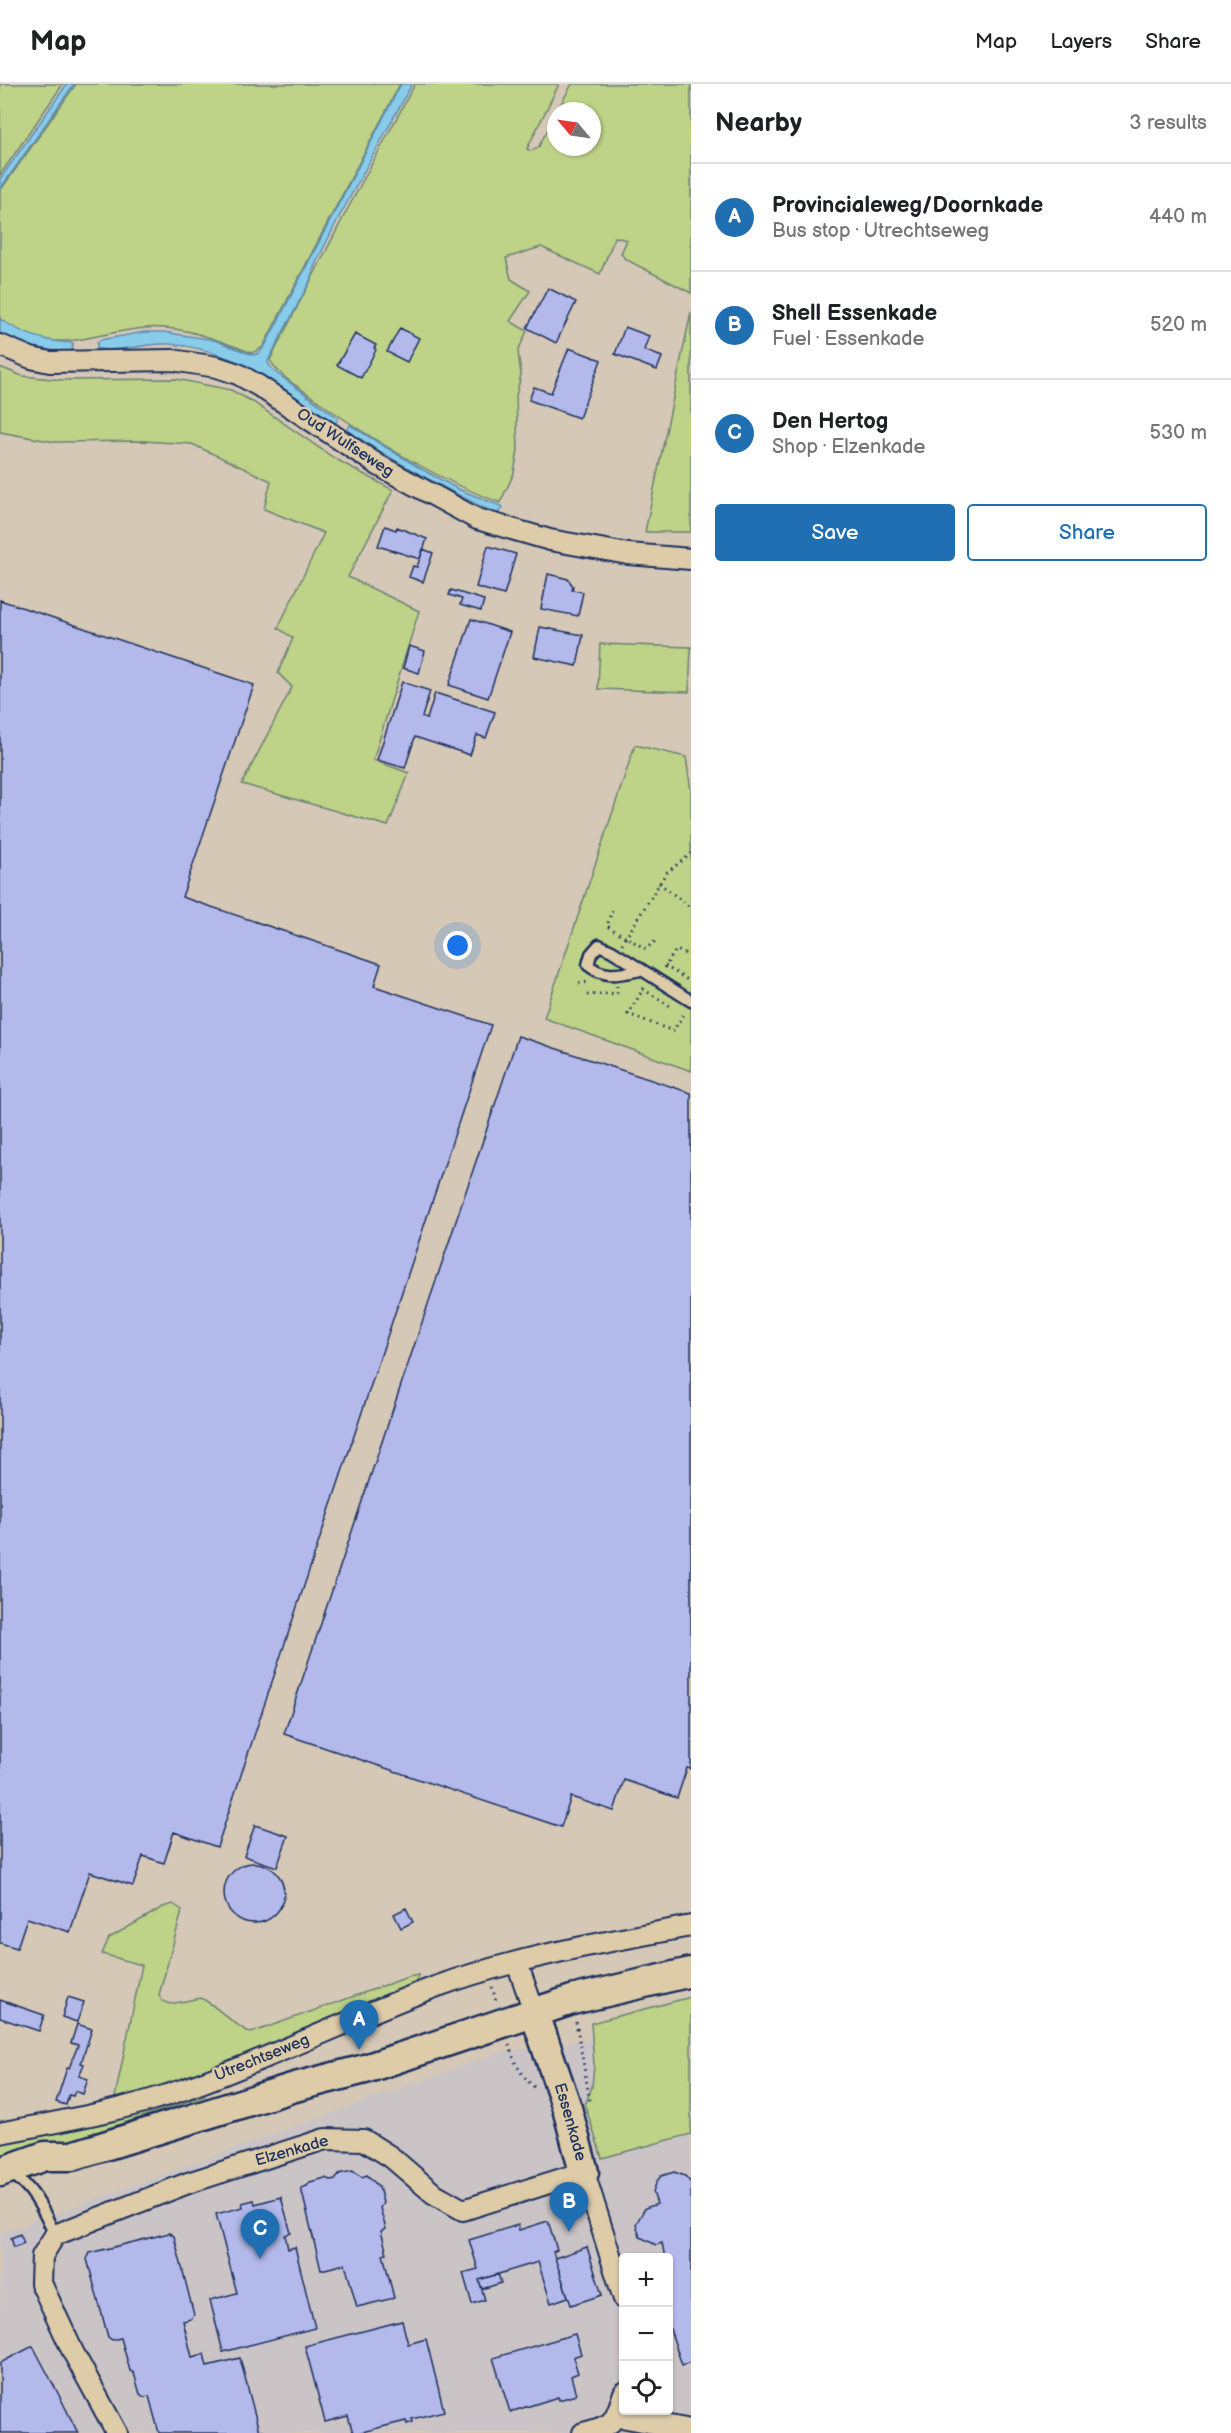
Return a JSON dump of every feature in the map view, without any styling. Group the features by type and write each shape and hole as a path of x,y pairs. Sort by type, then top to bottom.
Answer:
{"main road":[{"name":"Utrechtseweg","path":"7,2179 45,2156 72,2156 295,2087 365,2068 572,2000 691,1971"},
{"name":"Essenkade","path":"535,2014 579,2106 584,2172"}],"street":[{"name":"Oud Wulfseweg","path":"0,345 12,352 50,362 172,360 217,367 238,374 260,386 378,465 477,519 550,540 628,554 691,559"},
{"name":"Utrechtseweg","path":"0,2133 95,2115 181,2091 436,1987 486,1971 554,1952 691,1926"},
{"path":"517,1963 535,2014"},
{"name":"Elzenkade","path":"55,2235 188,2183 325,2139 364,2140 391,2157 433,2193 463,2210 584,2172"},
{"name":"Essenkade","path":"584,2172 619,2283"},
{"path":"55,2235 42,2256 41,2283 73,2352 117,2433"},
{"path":"583,2433 607,2427 616,2416 619,2407"},
{"path":"616,2416 691,2430"}],"lane":[{"path":"641,970 617,974 599,973 588,965 591,954 599,945 616,953 654,978 689,1004"},
{"path":"7,2179 41,2205 55,2235"}],"path":[{"path":"616,953 666,873 691,854"},
{"path":"659,883 691,908"},
{"path":"612,910 607,926 646,949 658,939"},
{"path":"689,1004 673,1031 628,1014 643,989 665,966 676,950 691,956"},
{"path":"665,966 691,982"},
{"path":"587,995 617,993 617,974"},
{"path":"643,989 674,1008"},
{"path":"486,1971 512,2057 531,2085 579,2106 572,2000"}],"shaded area":[{"path":"691,2023 691,2433 0,2433 0,2233 495,2054"}],"green space":[{"path":"0,84 63,84 0,175"},
{"path":"76,84 400,84 266,341 262,348 252,353 186,331 159,328 55,341 20,331 0,319 0,191"},
{"path":"415,84 559,84 550,102 547,102 547,108 527,149 531,151 538,148 547,131 547,156 601,156 601,102 562,102 572,84 691,84 691,293 625,259 621,253 627,240 615,237 600,274 541,247 506,258 511,279 530,291 510,321 527,331 518,351 521,375 516,396 518,450 514,473 500,503 426,469 379,442 289,380 270,360"},
{"path":"691,312 691,532 645,532"},
{"path":"0,367 22,376 63,380 176,379 231,390 253,402 334,458 393,490 348,577 419,611 373,760 409,773 388,826 242,784 292,687 278,673 293,638 278,628 324,533 264,509 271,481 192,444 143,441 55,442 0,432"},
{"path":"600,644 691,647 689,692 598,689"},
{"path":"635,745 686,757 691,791 691,1071 544,1018"},
{"path":"173,1904 182,1910 159,1995 162,2001 170,2004 201,1998 251,2033 418,1975 415,1987 197,2076 114,2102 142,1965 102,1954 109,1938 163,1907"},
{"path":"691,1997 691,2134 602,2158 585,2105 592,2087 594,2065 591,2023"},
{"path":"198,2091 205,2096 0,2164 0,2141"}],"water":[{"path":"67,84 74,84 0,189 0,179"},
{"path":"401,84 412,84 338,219 314,267 310,281 268,361 275,372 338,418 335,424 255,371 206,350 170,344 111,350 97,348 100,340 145,332 163,332 214,340 253,355 259,353 266,344"},
{"path":"0,319 35,336 73,343 72,352 43,349 17,342 0,333"},
{"path":"350,425 458,489 503,507 497,514 440,485 384,454 347,430"}],"building":[{"path":"548,288 576,302 556,343 527,328"},
{"path":"625,327 649,336 644,350 662,357 657,370 615,354"},
{"path":"400,328 419,338 407,362 387,352"},
{"path":"355,334 376,345 374,348 376,350 361,378 337,365"},
{"path":"569,348 601,360 579,418 529,400 534,387 551,393"},
{"path":"385,526 396,530 397,527 427,539 420,559 378,546"},
{"path":"488,546 516,554 504,595 476,587"},
{"path":"423,549 433,553 423,582 409,577 413,566 417,567"},
{"path":"548,574 568,579 573,586 572,590 583,592 578,616 541,609"},
{"path":"451,590 484,600 481,611 460,605 462,599 449,595"},
{"path":"0,600 254,685 182,897 381,964 374,986 491,1025 217,1847 174,1832 164,1863 143,1856 133,1886 90,1872 70,1932 27,1918 17,1948 0,1943"},
{"path":"471,619 510,632 488,698 449,685"},
{"path":"540,627 583,635 577,666 534,657"},
{"path":"409,646 425,651 419,673 403,668"},
{"path":"402,682 430,691 422,717 427,719 435,693 495,712 486,738 477,735 470,755 415,737 405,768 377,760"},
{"path":"518,1036 691,1093 691,1769 687,1768 677,1798 624,1780 614,1811 571,1797 561,1827 284,1734"},
{"path":"255,1825 288,1836 277,1867 244,1856"},
{"path":"254,1863 275,1872 284,1893 275,1914 254,1923 233,1914 224,1893 233,1872"},
{"path":"406,1908 413,1922 401,1928 394,1914"},
{"path":"68,1997 84,2002 77,2022 62,2017"},
{"path":"0,2000 44,2015 39,2031 0,2018"},
{"path":"77,2024 92,2029 79,2076 88,2079 83,2094 75,2091 73,2096 69,2095 66,2105 56,2102 67,2068 69,2068 78,2045 71,2043"},
{"path":"352,2171 362,2177 367,2175 379,2187 383,2203 380,2208 386,2229 381,2231 387,2253 383,2254 394,2298 357,2307 345,2264 321,2270 301,2188 310,2182 325,2178 336,2179 339,2174"},
{"path":"674,2172 685,2176 691,2183 691,2362 682,2365 673,2338 673,2253 664,2253 662,2243 656,2245 640,2237 636,2224 645,2208 657,2204 653,2192 661,2176"},
{"path":"281,2197 291,2233 285,2235 288,2249 295,2247 315,2328 223,2352 210,2300 237,2293 216,2214 243,2207 242,2203 254,2200 255,2204"},
{"path":"548,2221 557,2250 553,2252 568,2297 551,2303 538,2262 479,2280 485,2300 472,2304 463,2273 478,2269 469,2240 518,2225 519,2230"},
{"path":"169,2233 174,2236 194,2315 191,2319 183,2321 192,2357 204,2354 207,2366 240,2358 259,2431 263,2430 264,2433 159,2433 149,2396 144,2397 140,2394 134,2373 130,2371 121,2338 112,2340 108,2337 87,2259 90,2253"},
{"path":"20,2234 24,2243 14,2247 11,2238"},
{"path":"587,2247 602,2295 571,2305 555,2258"},
{"path":"498,2274 501,2283 482,2289 479,2280"},
{"path":"402,2321 408,2344 426,2339 444,2411 412,2419 413,2422 407,2424 406,2421 358,2433 353,2433 348,2416 325,2422 305,2346"},
{"path":"575,2334 581,2354 573,2357 578,2373 571,2376 576,2395 559,2400 558,2397 510,2412 493,2358"},
{"path":"33,2346 78,2433 0,2433 0,2363"}],"place":[{"name":"Provincialeweg/Doornkade","path":"359,2050"},
{"name":"Shell Essenkade","path":"569,2232"},
{"name":"Den Hertog","path":"260,2259"}]}
